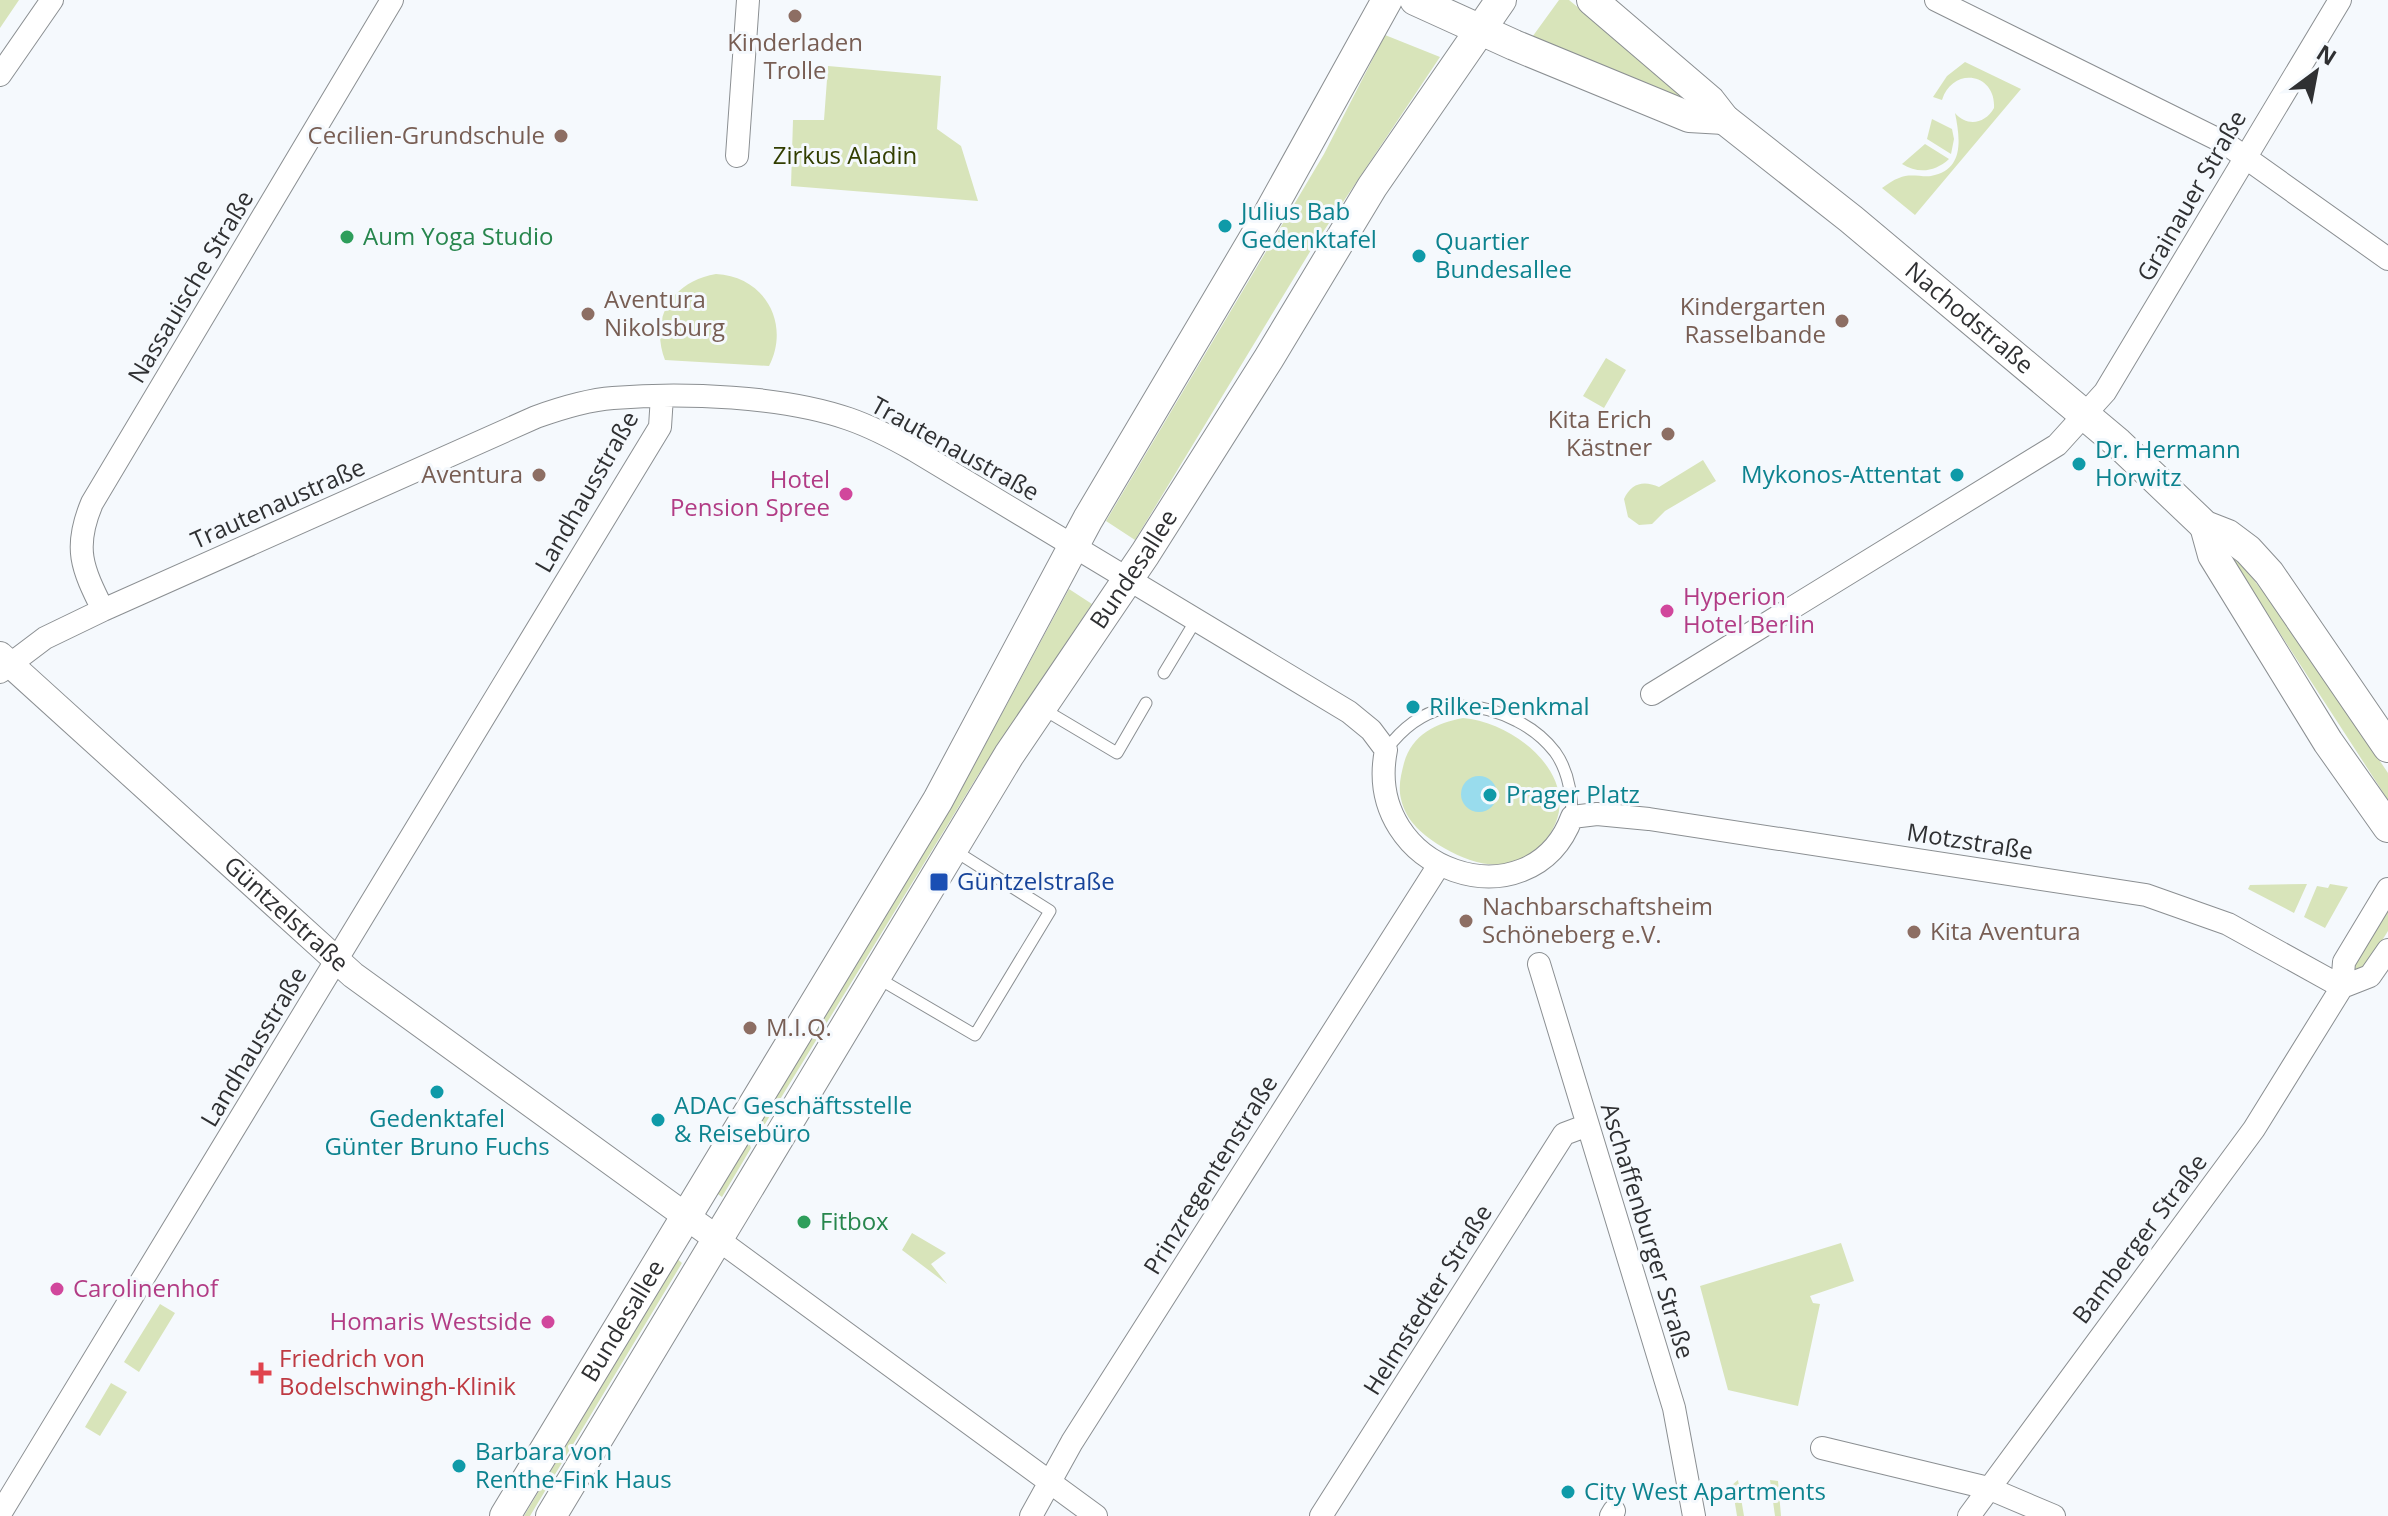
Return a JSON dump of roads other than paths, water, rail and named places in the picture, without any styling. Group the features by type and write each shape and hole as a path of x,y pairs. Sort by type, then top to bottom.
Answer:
{"main road":[{"name":"Bundesallee","path":"505,1516 938,800 1073,547 1268,215 1387,0"},
{"path":"1415,0 1514,45 1689,117 1724,119"},
{"name":"Bundesallee","path":"551,1516 773,1143 1040,706 1128,579 1269,358 1372,187 1501,0"},
{"name":"Nachodstraße","path":"1592,0 1710,101 1724,119 1851,219 2152,472 2205,526 2228,535 2248,550 2269,573 2388,747"},
{"name":"Nachodstraße","path":"2205,526 2213,555 2328,742 2388,827"},
{"path":"741,1124 773,1143"}],"street":[{"path":"0,75 52,0"},
{"name":"Nassauische Straße","path":"103,610 84,573 80,550 84,523 92,503 392,0"},
{"path":"737,156 748,0"},
{"path":"1936,0 2225,143 2388,259"},
{"name":"Grainauer Straße","path":"1652,694 2057,445 2105,392 2340,0"},
{"name":"Trautenaustraße","path":"3,663 45,638 103,610 536,417 600,400 662,396 746,400 806,408 847,418 914,450 1349,712 1371,730 1386,750"},
{"name":"Landhausstraße","path":"0,1514 660,427 662,396"},
{"name":"Güntzelstraße","path":"3,663 353,975 1096,1516"},
{"path":"1386,750 1382,782 1392,817 1420,853 1458,872 1487,876 1524,868 1561,841 1572,817"},
{"name":"Motzstraße","path":"1572,817 1597,814 1649,819 2146,895 2228,924 2342,987"},
{"name":"Prinzregentenstraße","path":"1031,1516 1072,1442 1439,865"},
{"name":"Bamberger Straße","path":"1969,1516 2254,1129 2342,987 2344,962 2388,889"},
{"name":"Bamberger Straße","path":"2342,987 2370,976 2388,950"},
{"name":"Aschaffenburger Straße","path":"1539,964 1674,1408 1694,1516"},
{"name":"Helmstedter Straße","path":"1321,1516 1564,1134 1588,1125"},
{"path":"1822,1448 1988,1488 2054,1516"}],"lane":[{"path":"1164,673 1196,620"},
{"path":"1040,706 1117,753 1146,703"},
{"path":"1386,750 1408,726 1423,716 1451,706 1486,707 1523,724 1544,739 1556,753 1567,778 1572,817"},
{"path":"874,976 975,1035 1050,911 951,849"}],"water":[{"path":"1479,776 1492,781 1497,794 1492,807 1479,812 1466,807 1461,794 1466,781"}],"place":[{"name":"Kinderladen Trolle","path":"795,16"},
{"name":"Cecilien-Grundschule","path":"561,136"},
{"name":"Julius Bab Gedenktafel","path":"1225,226"},
{"name":"Aum Yoga Studio","path":"347,237"},
{"name":"Quartier Bundesallee","path":"1419,256"},
{"name":"Aventura Nikolsburg","path":"588,314"},
{"name":"Kindergarten Rasselbande","path":"1842,321"},
{"name":"Kita Erich Kästner","path":"1668,434"},
{"name":"Dr. Hermann Horwitz","path":"2079,464"},
{"name":"Aventura","path":"539,475"},
{"name":"Mykonos-Attentat","path":"1957,475"},
{"name":"Hotel Pension Spree","path":"846,494"},
{"name":"Hyperion Hotel Berlin","path":"1667,611"},
{"name":"Rilke-Denkmal","path":"1413,707"},
{"name":"Prager Platz","path":"1490,795"},
{"name":"Güntzelstraße","path":"939,882"},
{"name":"Nachbarschaftsheim Schöneberg e.V.","path":"1466,921"},
{"name":"Kita Aventura","path":"1914,932"},
{"name":"M.I.Q.","path":"750,1028"},
{"name":"Gedenktafel Günter Bruno Fuchs","path":"437,1092"},
{"name":"ADAC Geschäftsstelle & Reisebüro","path":"658,1120"},
{"name":"Fitbox","path":"804,1222"},
{"name":"Carolinenhof","path":"57,1289"},
{"name":"Homaris Westside","path":"548,1322"},
{"name":"Friedrich von Bodelschwingh-Klinik","path":"261,1373"},
{"name":"Barbara von Renthe-Fink Haus","path":"459,1466"},
{"name":"City West Apartments","path":"1568,1492"}],"park label":[{"name":"Zirkus Aladin","path":"845,156"}]}
